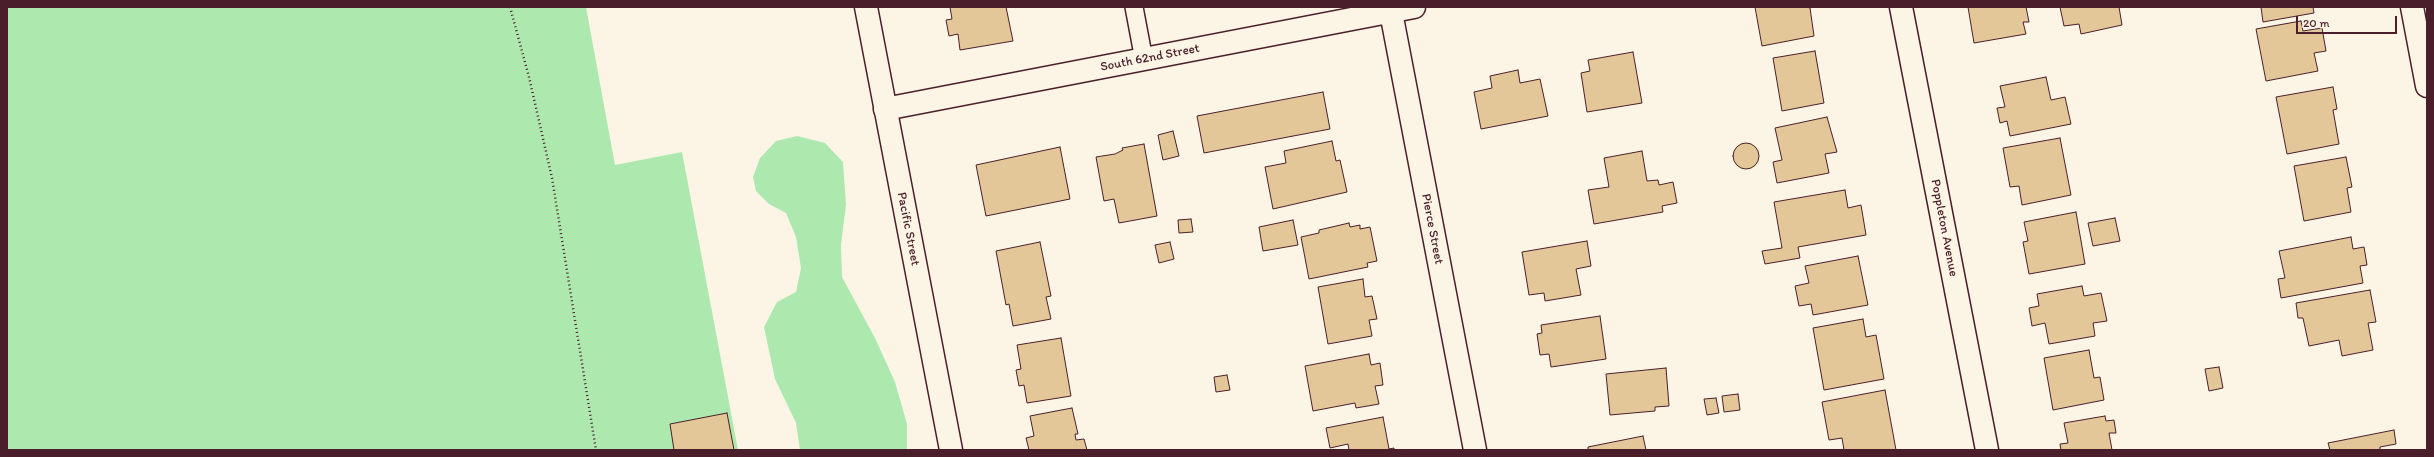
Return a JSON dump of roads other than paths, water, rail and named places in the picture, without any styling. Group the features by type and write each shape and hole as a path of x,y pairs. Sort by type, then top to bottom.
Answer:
{"street":[{"name":"Pacific Street","path":"866,7 951,450"},
{"name":"South 62nd Street","path":"885,109 1144,60 1390,9 1414,7"},
{"name":"Poppleton Avenue","path":"1901,7 1987,450"},
{"path":"2412,7 2427,86"},
{"name":"Pierce Street","path":"1390,9 1475,450"}],"lane":[{"path":"1134,7 1144,60"}]}
